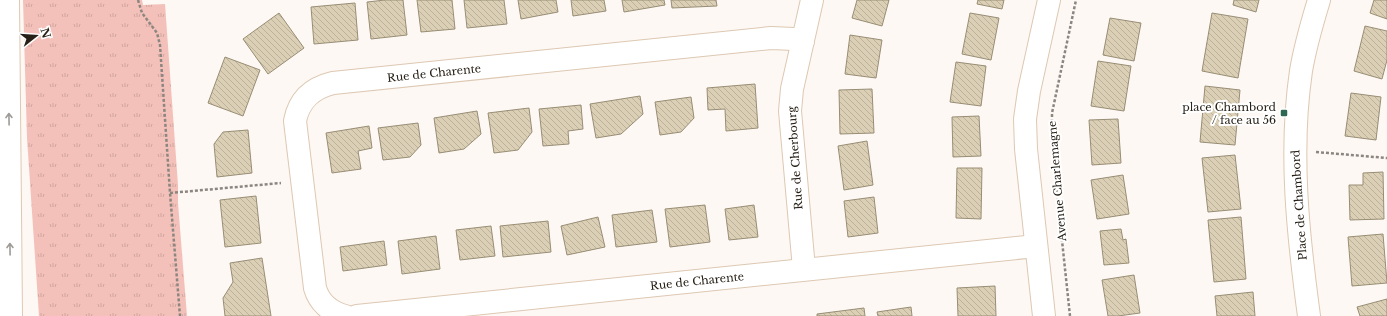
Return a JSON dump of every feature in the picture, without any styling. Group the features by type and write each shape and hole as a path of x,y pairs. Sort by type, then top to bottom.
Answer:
{"main road":[{"path":"8,0 11,316"},
{"name":"Rue de Cherbourg","path":"804,269 790,111 792,90 812,0"},
{"path":"1044,316 1026,149 1025,119 1029,91 1049,0"},
{"name":"Place de Chambord","path":"1309,316 1298,215 1295,142 1301,71 1308,38 1319,0"},
{"name":"Rue de Charente","path":"345,316 331,310 323,303 317,296 315,288 295,121 296,112 301,103 315,89 333,83 771,38 803,41"},
{"name":"Rue de Charente","path":"357,316 1036,246"},
{"path":"0,267 6,316"}],"path":[{"path":"138,0 142,13 157,33 160,45 180,316"},
{"name":"Avenue Charlemagne","path":"1070,316 1052,146 1052,113 1076,0"},
{"path":"1309,152 1387,158"},
{"path":"170,193 288,182"}],"green space":[{"path":"23,0 142,0 143,5 165,4 187,316 39,316 27,138"}],"building":[{"path":"403,0 407,35 371,39 367,2"},
{"path":"417,0 452,0 455,29 421,32"},
{"path":"464,0 504,0 507,24 467,28"},
{"path":"518,0 556,0 558,12 521,19"},
{"path":"571,0 604,0 606,11 573,16"},
{"path":"622,0 664,0 665,5 624,12"},
{"path":"671,0 716,0 717,6 672,8"},
{"path":"857,0 889,0 882,26 852,18"},
{"path":"978,0 1004,0 1002,9 977,4"},
{"path":"1234,0 1259,0 1256,12 1233,5"},
{"path":"1374,0 1387,0 1387,19 1370,13"},
{"path":"355,3 358,40 314,44 311,7"},
{"path":"279,13 304,48 268,74 243,39"},
{"path":"970,13 999,18 991,60 962,54"},
{"path":"1212,13 1248,19 1238,78 1202,71"},
{"path":"1110,18 1141,23 1134,61 1103,55"},
{"path":"1365,26 1387,31 1387,60 1382,79 1354,71"},
{"path":"850,35 882,40 876,78 845,74"},
{"path":"225,57 260,70 243,116 208,103"},
{"path":"1098,61 1131,66 1124,111 1091,106"},
{"path":"956,62 986,66 981,106 950,102"},
{"path":"755,84 758,128 726,131 725,109 708,110 707,88"},
{"path":"1205,86 1240,90 1235,145 1200,142"},
{"path":"872,89 874,133 840,134 839,90"},
{"path":"1351,93 1381,97 1376,140 1345,136"},
{"path":"640,96 643,114 621,134 596,138 590,104"},
{"path":"691,97 694,118 681,132 660,135 655,102"},
{"path":"581,105 583,129 568,131 569,144 543,146 539,109"},
{"path":"529,108 532,132 518,150 494,153 488,113"},
{"path":"477,111 481,134 464,149 439,153 434,118"},
{"path":"979,116 981,156 953,157 952,117"},
{"path":"1118,119 1121,163 1092,165 1089,120"},
{"path":"418,123 421,145 410,157 383,160 378,128"},
{"path":"369,126 372,148 358,151 361,169 332,173 326,133"},
{"path":"248,130 252,173 217,177 214,144 223,132"},
{"path":"867,141 873,185 844,190 838,146"},
{"path":"1235,155 1241,209 1208,212 1202,158"},
{"path":"957,168 982,168 981,219 956,218"},
{"path":"1383,172 1384,219 1350,220 1349,185 1363,185 1363,173"},
{"path":"1123,175 1129,214 1097,219 1091,180"},
{"path":"256,196 261,243 225,247 220,200"},
{"path":"874,197 878,233 848,237 844,201"},
{"path":"705,205 710,242 670,247 665,209"},
{"path":"754,205 758,237 729,240 725,209"},
{"path":"652,210 657,242 616,247 612,215"},
{"path":"598,217 605,247 567,255 561,226"},
{"path":"1241,217 1246,279 1214,282 1208,220"},
{"path":"548,221 551,252 503,257 500,226"},
{"path":"491,226 495,256 460,260 456,230"},
{"path":"1121,229 1123,240 1126,239 1129,263 1104,265 1100,231"},
{"path":"1383,234 1387,283 1352,286 1348,237"},
{"path":"436,236 440,269 402,274 398,241"},
{"path":"384,241 387,265 343,271 340,247"},
{"path":"262,258 271,316 225,316 223,298 233,282 230,263"},
{"path":"1134,275 1140,313 1108,316 1102,280"},
{"path":"995,286 996,316 958,316 957,288"},
{"path":"1253,292 1255,316 1217,316 1215,296"},
{"path":"1387,299 1387,316 1360,316 1357,307"},
{"path":"911,307 912,316 878,316 877,312"},
{"path":"864,308 865,316 817,316 817,314"}],"place":[{"name":"place Chambord / face au 56","path":"1284,113"}]}
